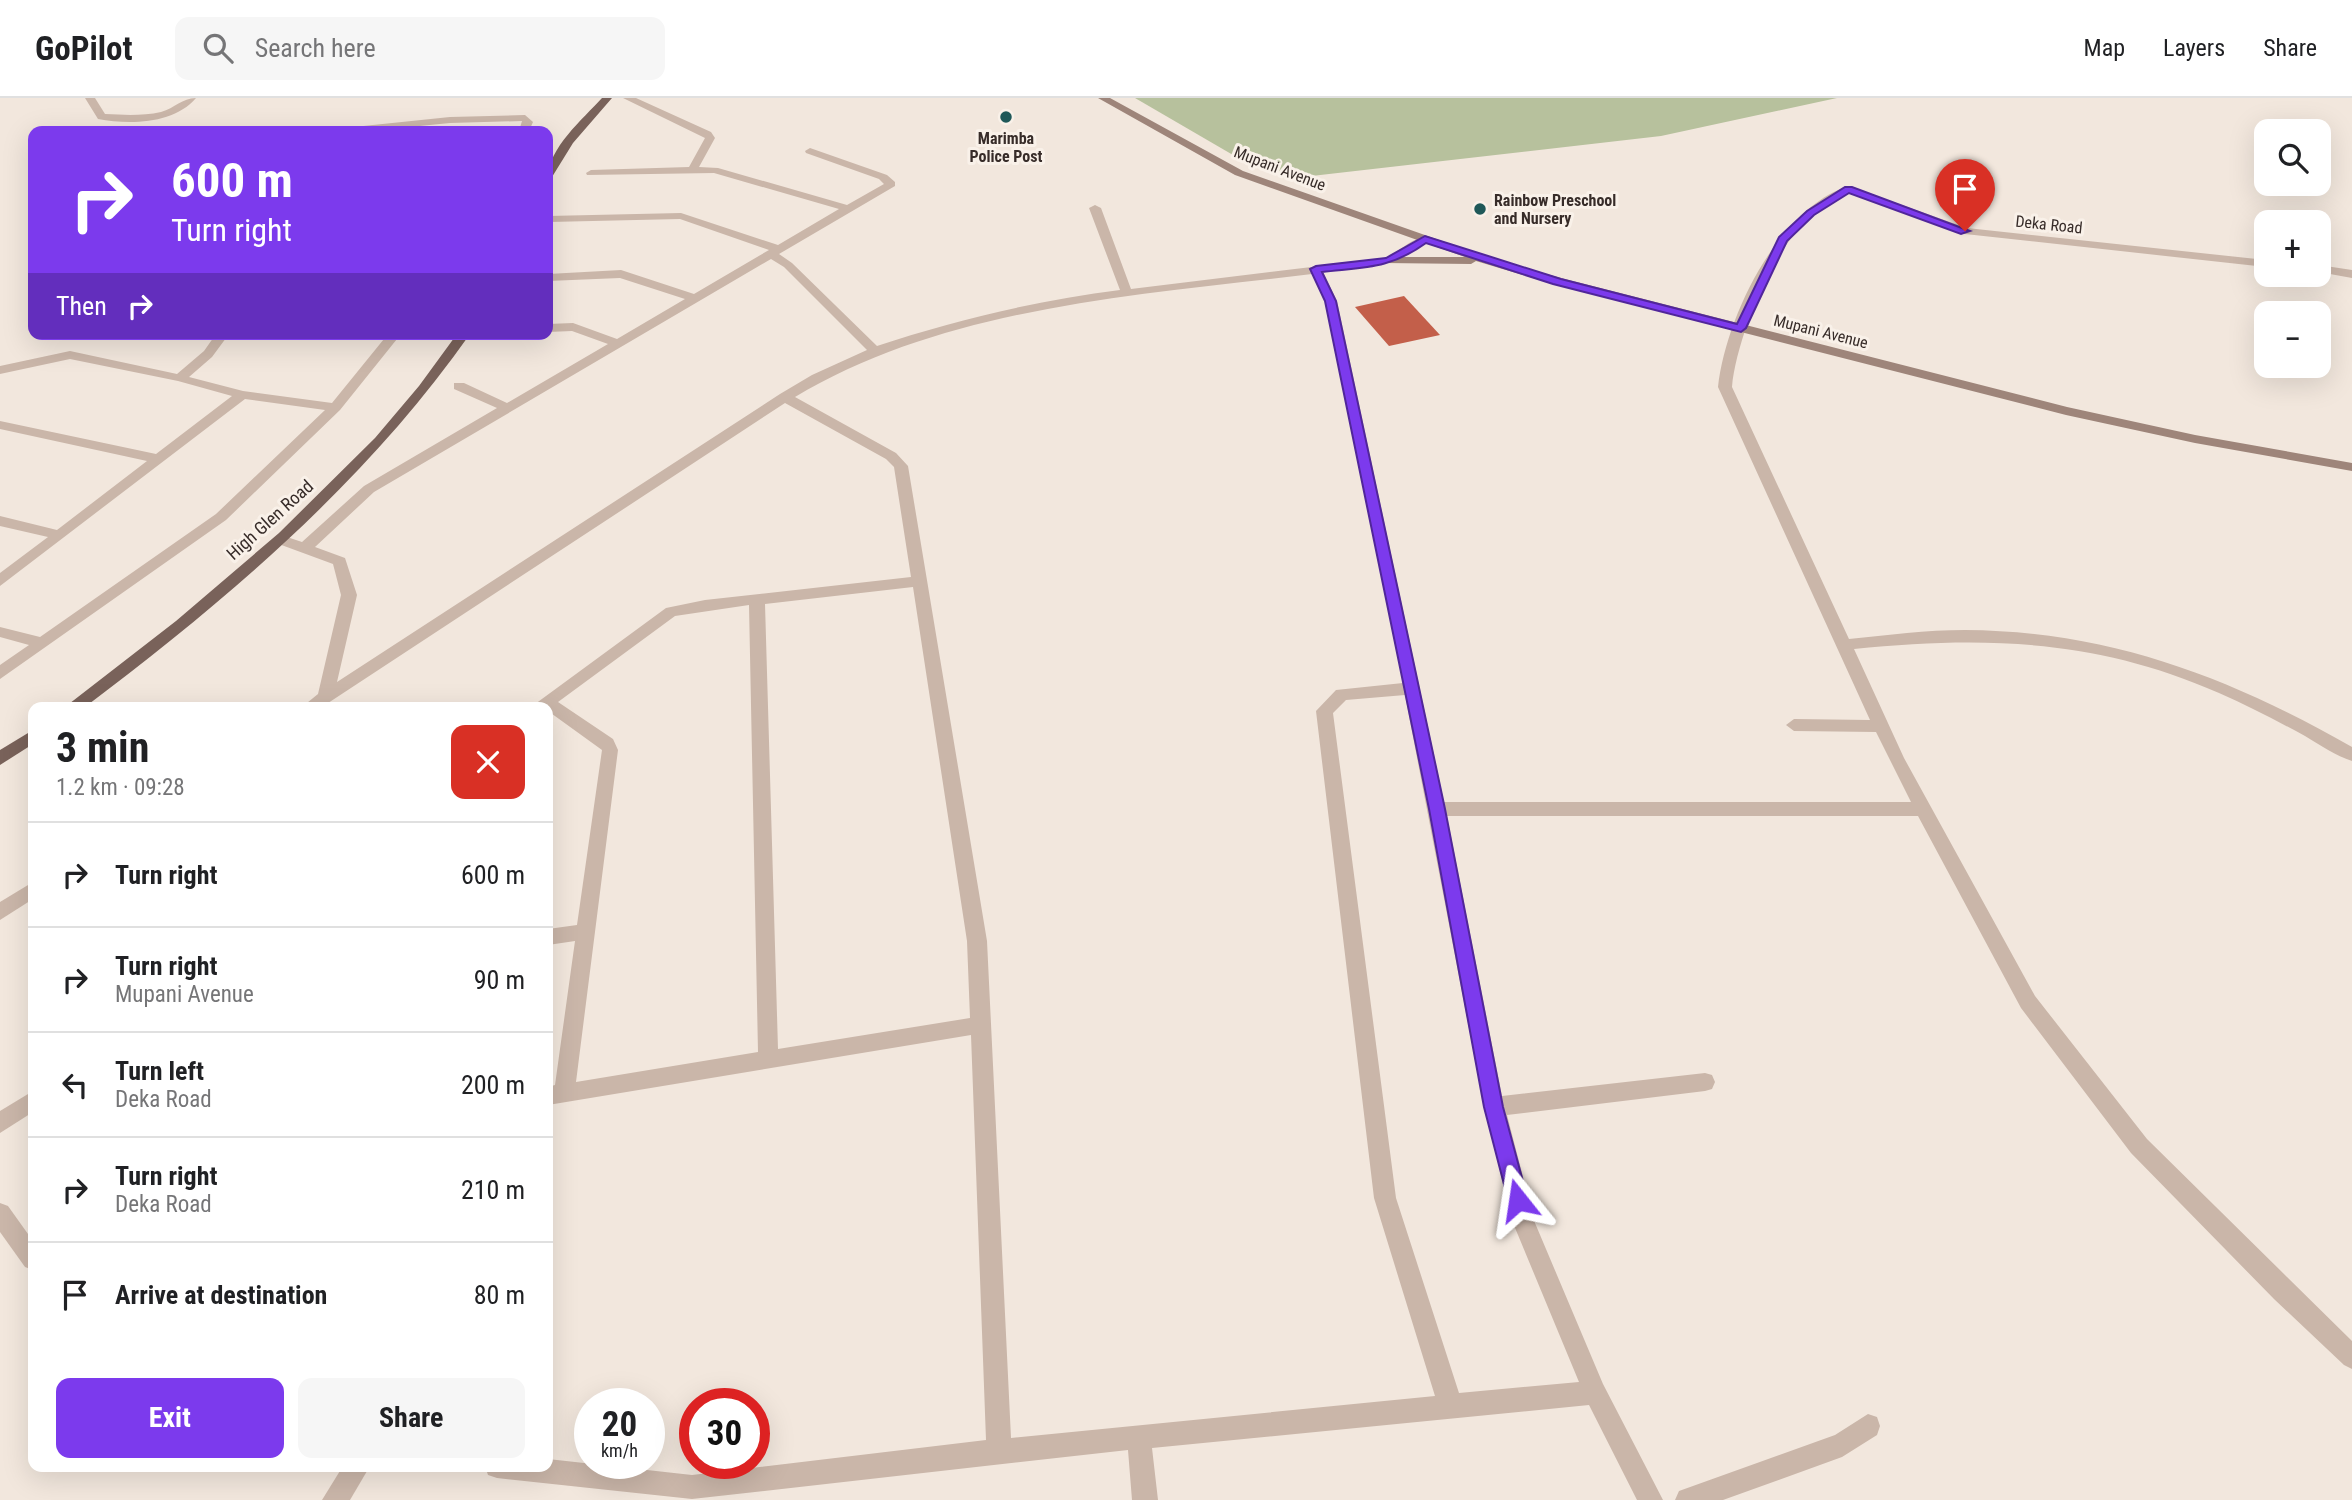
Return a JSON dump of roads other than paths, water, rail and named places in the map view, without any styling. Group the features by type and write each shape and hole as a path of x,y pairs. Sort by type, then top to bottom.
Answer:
{"main road":[{"path":"553,167 569,141 607,98"},
{"name":"High Glen Road","path":"80,702 179,626 281,540 349,477 430,384 460,340"},
{"path":"0,759 28,739"}],"street":[{"path":"90,98 102,117 133,119 173,111 191,98"},
{"path":"628,98 707,134 710,138 692,171"},
{"name":"Mupani Avenue","path":"1103,98 1239,173 1489,261 2066,411 2195,439 2352,467"},
{"path":"387,126 430,121 500,121 525,118 528,122 526,126"},
{"path":"305,548 369,489 891,184 810,151"},
{"path":"591,173 714,170 849,209"},
{"name":"Deka Road","path":"1741,328 1783,240 1804,218 1848,189 1965,231 2254,262"},
{"path":"1095,208 1127,293"},
{"path":"553,219 681,216 776,252 875,351"},
{"path":"1388,261 1403,255 1425,239"},
{"path":"318,702 785,397 817,378 875,351 910,339 1068,300 1388,261 1489,261"},
{"path":"1316,269 1331,301 1437,809 1494,1107 1524,1223 1595,1392 1650,1500"},
{"path":"2331,271 2352,274"},
{"path":"553,276 621,274 696,299"},
{"path":"553,328 573,327 620,344"},
{"path":"1741,328 1724,377 1725,387 1882,726 2028,1002 2139,1146 2282,1291 2352,1357"},
{"path":"180,378 208,354 218,340"},
{"path":"0,673 210,526 335,407 390,340"},
{"path":"0,370 63,355 180,378 242,395 335,407"},
{"path":"459,386 509,409"},
{"path":"0,581 242,395"},
{"path":"785,397 891,456 901,466 977,941 999,1451"},
{"path":"0,425 158,459"},
{"path":"0,521 60,535"},
{"path":"281,540 340,561 349,595 325,697"},
{"path":"546,702 671,612 705,604 919,582"},
{"path":"757,599 768,1060"},
{"path":"0,632 43,643"},
{"path":"1843,645 1941,636 2020,639 2145,660 2222,689 2296,722 2352,755"},
{"path":"1412,688 1342,694 1324,710 1328,759 1377,1118 1385,1198 1451,1407"},
{"path":"553,710 607,743 610,750 586,932 556,1095 980,1025"},
{"path":"1794,725 1882,726"},
{"path":"1437,809 1924,809"},
{"path":"0,912 28,892"},
{"path":"553,936 586,932"},
{"path":"1494,1107 1705,1082"},
{"path":"0,1123 28,1103"},
{"path":"0,1214 28,1252"},
{"path":"553,1472 692,1487 999,1451 1595,1392"},
{"path":"1688,1500 1842,1445 1868,1426"},
{"path":"1139,1437 1144,1500"},
{"path":"335,1500 354,1472"}],"place":[{"name":"Marimba Police Post","path":"1006,117"},
{"name":"Rainbow Preschool and Nursery","path":"1480,209"}]}
